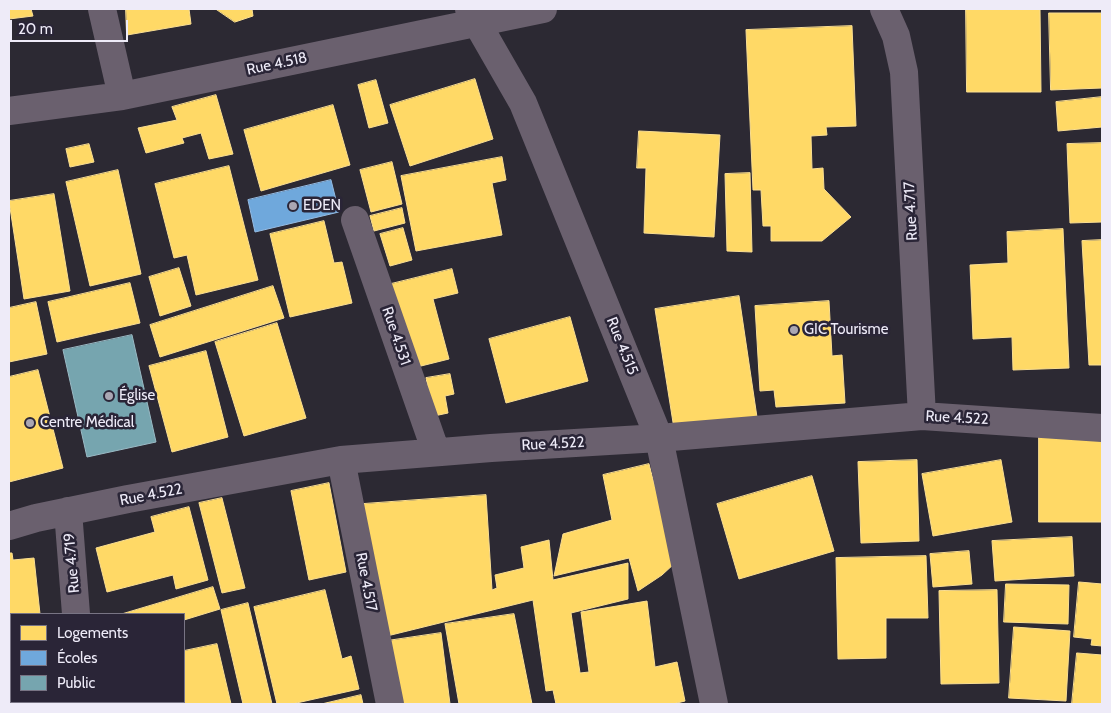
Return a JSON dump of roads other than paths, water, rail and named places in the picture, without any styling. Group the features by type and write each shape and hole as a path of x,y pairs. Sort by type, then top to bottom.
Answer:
{"street":[{"path":"102,9 122,96"},
{"name":"Rue 4.518","path":"9,111 122,96 473,16 543,9"},
{"name":"Rue 4.717","path":"884,9 896,36 904,72 922,416"},
{"name":"Rue 4.515","path":"473,16 523,103 659,438 714,704"},
{"name":"Rue 4.531","path":"355,220 436,452"},
{"name":"Rue 4.522","path":"9,526 128,499 341,460 490,448 659,438 922,416 1102,428"},
{"name":"Rue 4.517","path":"341,460 390,704"},
{"name":"Rue 4.719","path":"68,512 76,613"}],"place":[{"name":"EDEN","path":"293,206"},
{"name":"GIC Tourisme","path":"794,330"},
{"name":"Église","path":"109,396"},
{"name":"Centre Médical","path":"30,423"}]}
